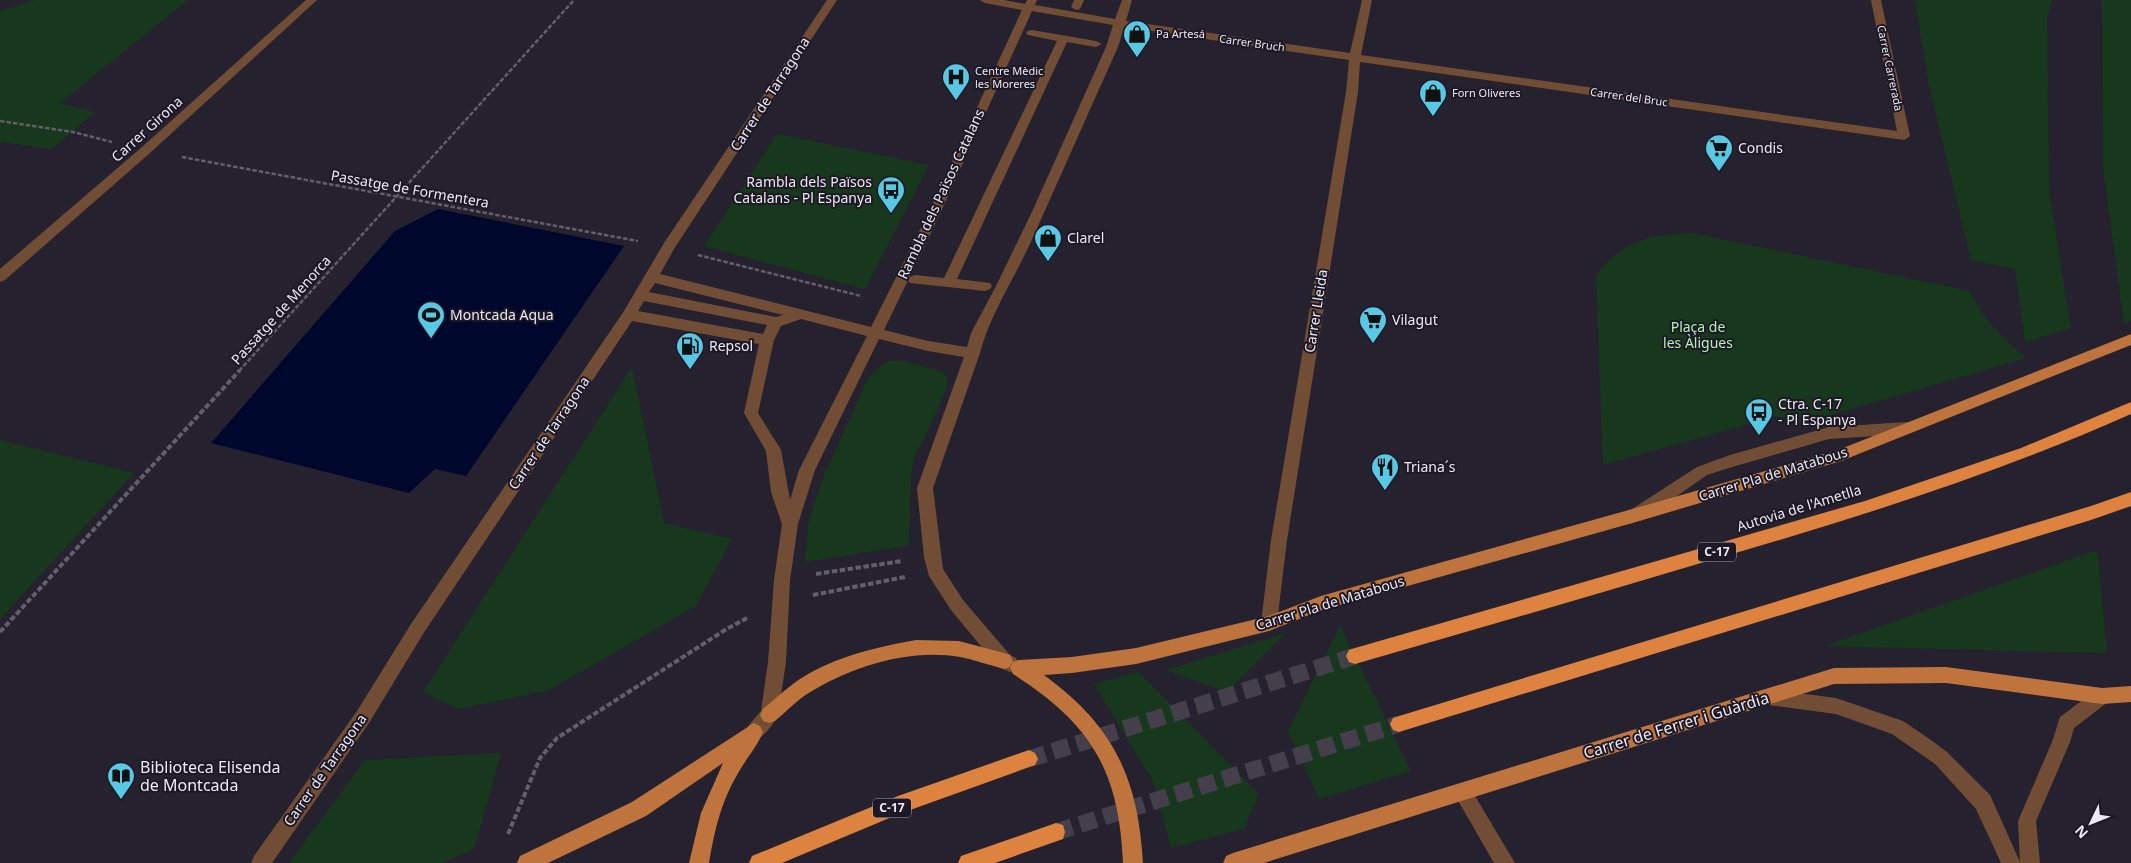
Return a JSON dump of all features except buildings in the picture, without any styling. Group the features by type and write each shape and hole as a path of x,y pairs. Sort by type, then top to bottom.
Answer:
{"highway":[{"name":"Autovia de l'Ametlla","path":"1356,656 1822,522 1945,481 2095,425 2131,408"},
{"path":"1399,724 2091,514 2131,500"},
{"name":"C-17","path":"758,863 898,805 1029,759"},
{"path":"968,863 1056,832"}],"main road":[{"name":"Carrer Pla de Matabous","path":"1012,665 1072,665 1136,656 1269,622 1322,603 1841,455 2131,340"},
{"path":"769,715 800,689 836,669 876,655 916,648 959,649 1012,665 1060,695 1089,725 1111,760 1126,802 1133,863"},
{"name":"Carrer de Ferrer i Guàrdia","path":"1234,863 1834,676 1946,674 2102,696 2131,694"},
{"path":"527,863 639,809 754,732"},
{"path":"699,863 704,832 715,796 733,762 754,732"}],"street":[{"name":"Carrer Girona","path":"0,277 146,150 312,0"},
{"name":"Carrer de Tarragona","path":"261,863 363,717 417,629 629,315 670,246 832,0"},
{"name":"Carrer Bruch","path":"984,0 1030,4 1120,23 1355,57"},
{"path":"1012,665 957,605 936,571 932,557 925,488 973,353 978,333 1002,288 1037,214 1120,23 1126,0"},
{"name":"Carrer Lleida","path":"1269,622 1279,540 1352,92 1355,57 1367,0"},
{"name":"Carrer Carrerada","path":"1876,0 1904,136"},
{"name":"Rambla dels Països Catalans","path":"769,715 777,662 773,604 790,524 807,470 932,218 1030,4"},
{"path":"1032,33 1096,44"},
{"path":"948,283 1063,39"},
{"name":"Carrer del Bruc","path":"1355,57 1904,136"},
{"path":"652,277 928,346 973,353"},
{"name":"Rambla dels Països Catalans","path":"915,280 984,286"},
{"path":"641,295 776,322 799,315"},
{"path":"629,315 767,340"},
{"path":"776,322 767,340 752,413 774,450 779,492 790,524"},
{"name":"Carrer Pla de Matabous","path":"1636,515 1702,471 1730,461 1830,433 1907,428"},
{"path":"2030,863 2027,821 2066,723 2102,696"},
{"path":"1768,697 1836,706 1897,727 1925,746 1941,758 1983,802 2011,863"},
{"path":"754,732 769,715"},
{"path":"1462,792 1505,863"}],"path":[{"name":"Passatge de Menorca","path":"0,632 574,0"},
{"name":"Passatge de Formentera","path":"0,121 73,132 146,150 670,246"},
{"path":"690,252 864,297"},
{"path":"816,574 909,560"},
{"path":"505,841 540,758 557,738 724,630 773,604 936,571"}],"green space":[{"path":"35,0 188,0 60,103 95,112 52,149 3,142 0,144 0,11"},
{"path":"1915,0 2052,0 2047,18 2049,191 2071,328 2025,342 2015,269 1971,260 1929,86"},
{"path":"2102,0 2131,0 2131,321 2124,324 2103,166"},
{"path":"777,134 929,165 865,289 704,246"},
{"name":"Plaça de les Àligues","path":"1692,233 1970,291 1987,319 2026,358 1800,424 1777,416 1603,465 1596,276 1616,254 1626,247 1650,238"},
{"path":"889,361 904,361 943,372 948,379 946,389 915,455 911,474 909,545 805,562 809,519 825,473 868,379 877,369"},
{"path":"632,367 664,523 732,539 696,606 549,690 459,709 423,692"},
{"path":"0,440 134,473 0,619"},
{"path":"2097,550 2107,653 1825,646"},
{"path":"1340,626 1411,771 1319,799 1288,731"},
{"path":"1285,633 1227,692 1166,670"},
{"path":"1139,672 1259,794 1244,829 1171,848 1153,781 1094,684"},
{"path":"501,753 474,849 441,863 289,863 365,760"}],"water":[{"name":"Montcada Aqua","path":"438,209 624,246 466,476 435,469 409,493 211,443 395,231"}],"tunnel":[{"path":"1029,759 1355,656"},
{"path":"1056,832 1399,724"}],"place":[{"name":"Pa Artesá","path":"1137,58"},
{"name":"Centre Mèdic les Moreres","path":"956,101"},
{"name":"Forn Oliveres","path":"1433,117"},
{"name":"Condis","path":"1719,172"},
{"name":"Rambla dels Països Catalans - Pl Espanya","path":"891,214"},
{"name":"Clarel","path":"1048,262"},
{"name":"Montcada Aqua","path":"431,339"},
{"name":"Vilagut","path":"1373,344"},
{"name":"Repsol","path":"690,370"},
{"name":"Ctra. C-17 - Pl Espanya","path":"1759,436"},
{"name":"Triana´s","path":"1385,491"},
{"name":"Biblioteca Elisenda de Montcada","path":"121,800"}]}
